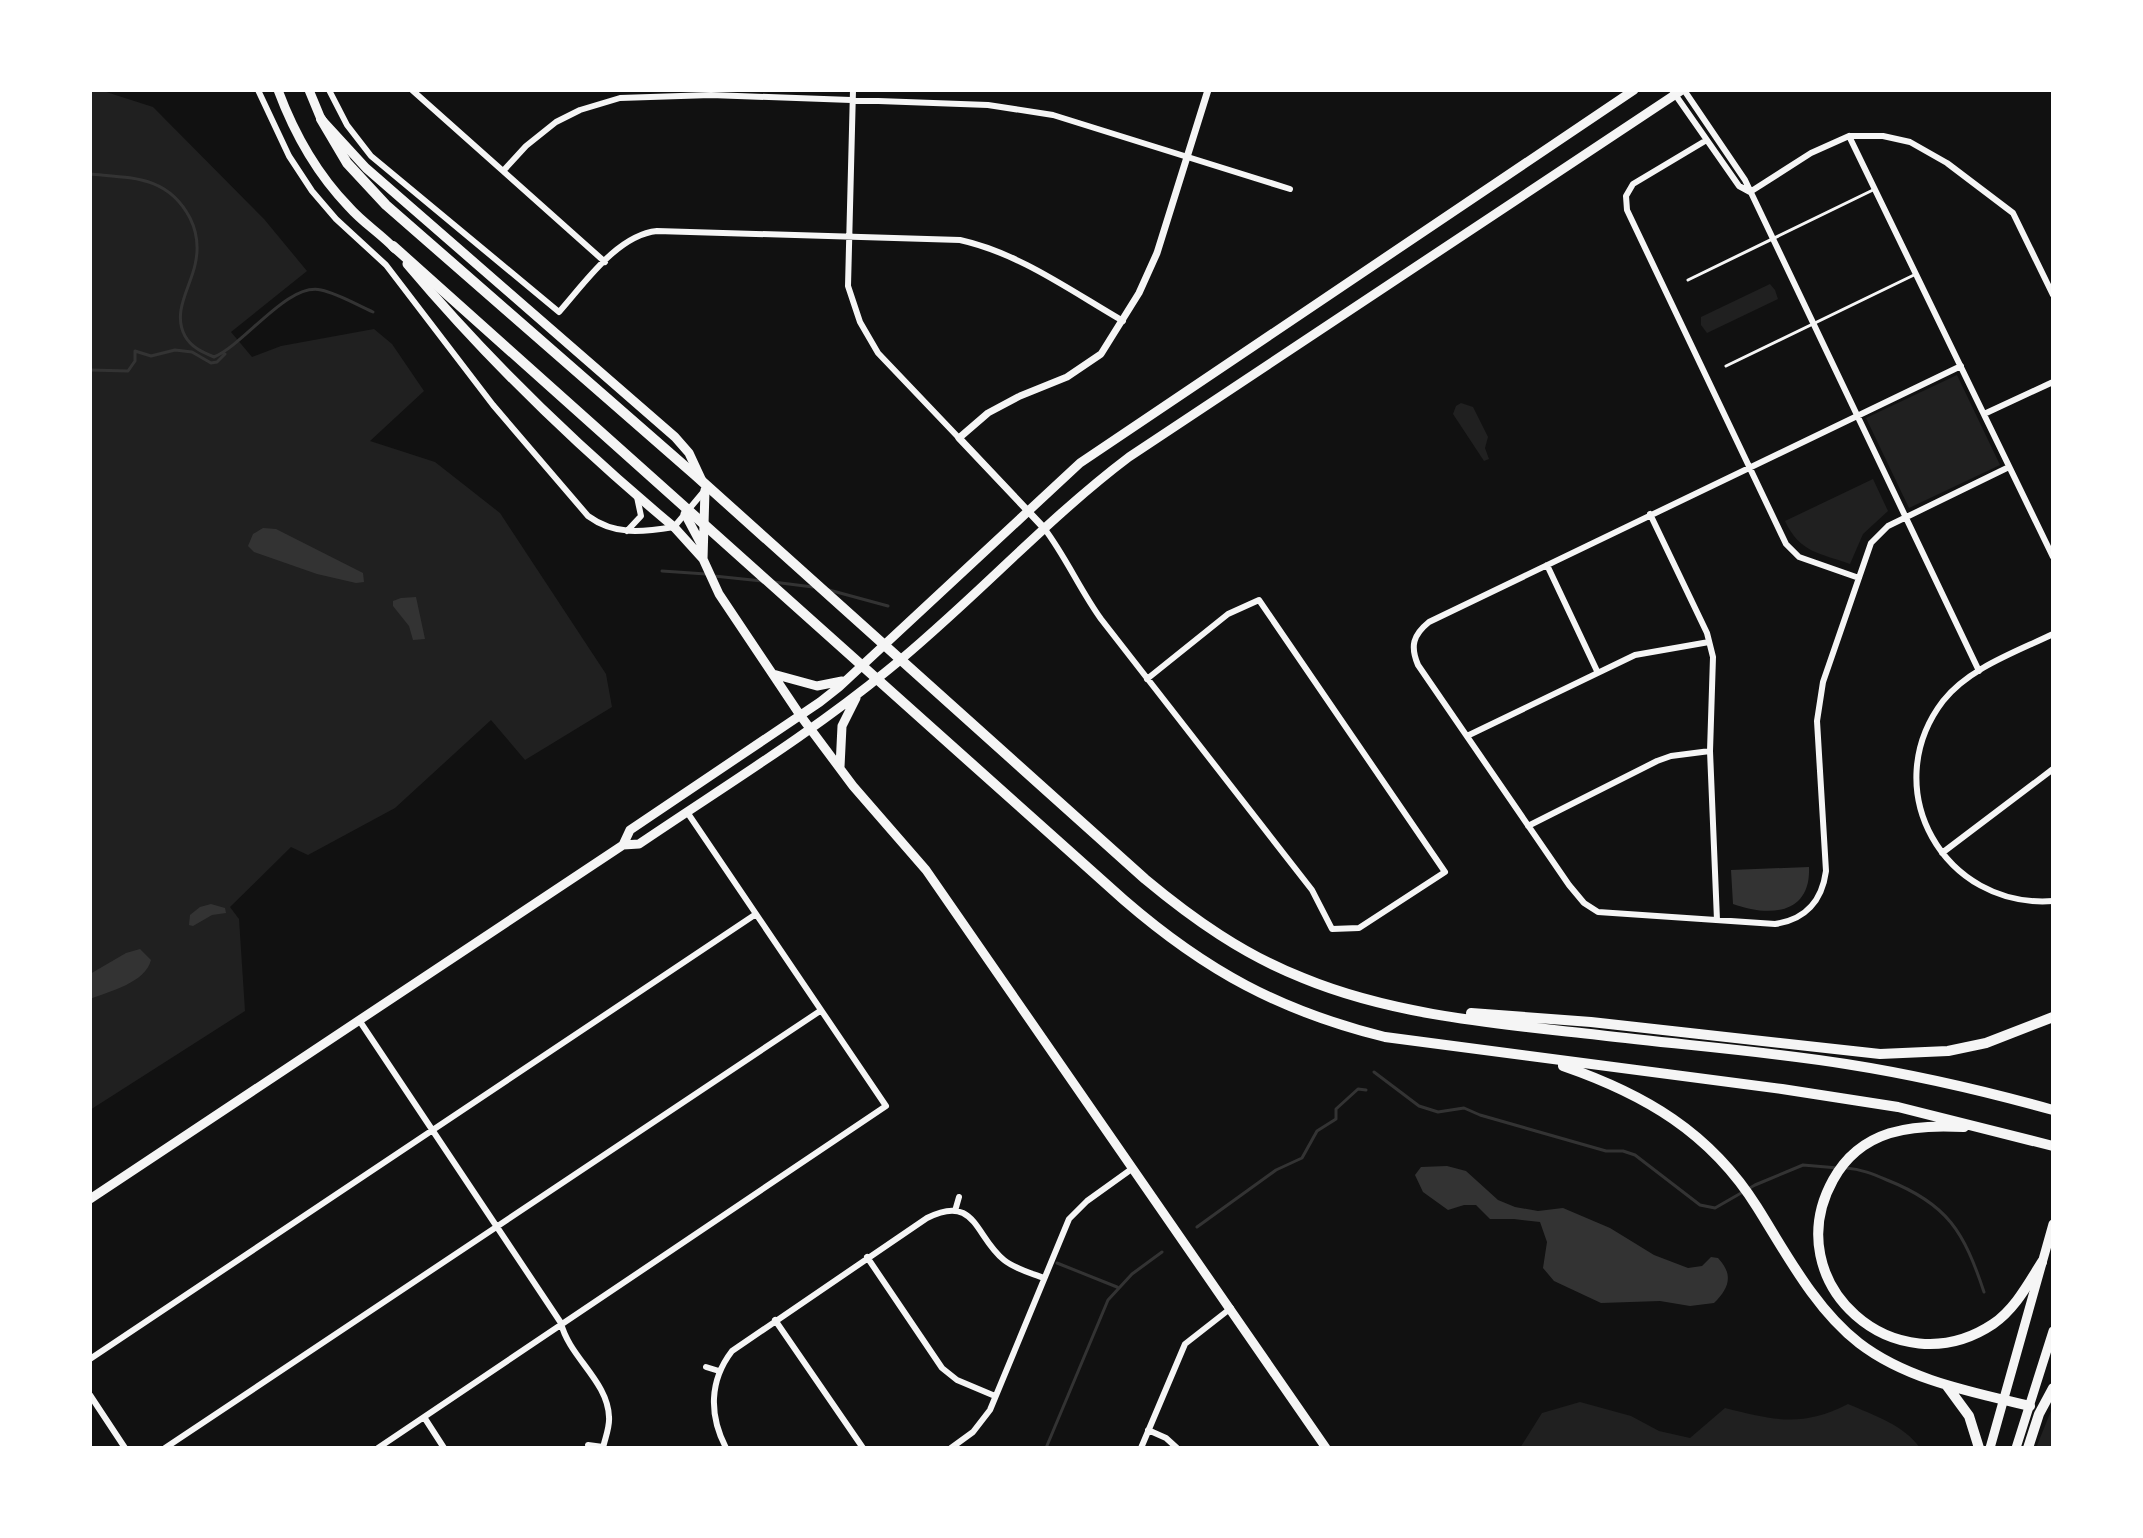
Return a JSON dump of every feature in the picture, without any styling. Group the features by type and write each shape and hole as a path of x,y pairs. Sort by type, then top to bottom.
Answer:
{"highway":[{"path":"321,119 347,163 386,205 695,475 1145,879 1220,936 1276,967 1323,986 1432,1012 1557,1030 1842,1063 1939,1081 2050,1109"},
{"path":"393,246 1143,917 1204,963 1251,990 1327,1021 1385,1037 1825,1095 1898,1107 2053,1146"},
{"path":"1432,1012 1494,1013 1880,1054 1948,1051 1986,1043 2053,1017"},
{"path":"1542,1059 1603,1080 1649,1102 1702,1141 1741,1184 1832,1320 1860,1344 1892,1364 1945,1385 2030,1406"},
{"path":"1990,1128 1930,1125 1897,1129 1872,1140 1844,1163 1824,1195 1818,1237 1824,1270 1845,1305 1869,1327 1913,1343 1942,1343 1958,1340 1996,1322 2018,1299 2042,1262"},
{"path":"1945,1385 1969,1416 1979,1448"},
{"path":"2028,1448 2039,1414 2053,1388"}],"main road":[{"path":"278,90 289,117 321,174 351,210 393,246 435,297 517,385 674,527 703,559 719,594 800,715 926,870 1326,1448"},
{"path":"309,90 321,119 388,189 519,299 675,437 689,453 705,490 703,559"},
{"path":"623,845 630,830 800,715 849,678 1045,493 1111,440 1634,90"},
{"path":"90,1199 623,845 639,844 811,728 861,692 938,628 1044,528 1129,457 1678,91"},
{"path":"685,514 703,547"},
{"path":"773,674 817,686 849,678"},
{"path":"840,768 842,726 861,692"},
{"path":"1990,1448 2053,1224"},
{"path":"2016,1448 2053,1331"}],"street":[{"path":"258,90 289,156 324,205 386,265 485,394 580,509 597,523 627,531 674,527 705,490"},
{"path":"329,90 347,125 371,156 559,312 620,246 643,232 960,240 982,245 1021,262 1123,321"},
{"path":"412,90 605,262"},
{"path":"853,90 848,286 860,322 878,353 1044,528 1062,551 1091,606 1147,679 1312,890 1332,929 1359,928 1445,872 1259,600 1228,614 1147,679"},
{"path":"959,438 988,413 1067,377 1101,354 1139,293 1157,253 1208,90"},
{"path":"1678,91 1705,141 1739,186 1750,192"},
{"path":"1678,91 1737,167 1750,192 1979,671"},
{"path":"504,170 533,140 556,122 580,110 620,98 711,95 988,105 1033,110 1290,189"},
{"path":"1750,192 1811,153 1849,136 1883,136 1910,142 1947,163 2007,208 2016,219 2053,295"},
{"path":"1849,136 2053,557"},
{"path":"1705,141 1633,184 1626,196 1627,210 1791,551 1808,561 1859,578"},
{"path":"1961,366 1429,622 1413,639 1412,647 1418,665 1575,895 1591,909 1598,912 1785,923 1805,914 1820,896 1826,871 1818,703 1868,551 1876,537 1888,526 2009,467"},
{"path":"1984,414 2053,382"},
{"path":"627,531 641,516 637,496"},
{"path":"1650,514 1709,642 1714,667 1710,751 1717,920"},
{"path":"1547,565 1597,671"},
{"path":"2053,634 1979,671 1954,688 1930,723 1920,748 1917,776 1919,803 1926,827 1942,853 1961,874 1984,888 2025,901 2053,901"},
{"path":"1467,736 1635,655 1709,642"},
{"path":"1528,826 1657,761 1710,751"},
{"path":"1942,853 2053,769"},
{"path":"378,1448 886,1106 687,812"},
{"path":"90,1359 756,914"},
{"path":"165,1448 820,1011"},
{"path":"359,1020 561,1323 564,1335 607,1403 610,1419 603,1448 588,1445"},
{"path":"951,1448 982,1423 1069,1219 1087,1201 1133,1168"},
{"path":"955,1211 959,1197"},
{"path":"726,1448 717,1429 715,1386 719,1371 740,1344 927,1218 945,1210 969,1216 1002,1259 1044,1278"},
{"path":"867,1257 942,1368 957,1380 995,1396"},
{"path":"1141,1448 1185,1344 1231,1308"},
{"path":"775,1320 863,1448"},
{"path":"706,1367 719,1371"},
{"path":"90,1395 125,1448"},
{"path":"424,1417 444,1448"},
{"path":"1148,1430 1166,1438 1177,1448"}],"lane":[{"path":"1688,280 1875,189"},
{"path":"1726,366 1916,274"}],"shaded area":[{"path":"90,90 103,91 153,107 264,219 307,271 231,332 252,357 281,346 374,329 392,344 424,391 370,441 435,462 500,513 606,674 612,707 525,760 491,720 395,808 308,855 291,847 230,907 239,919 245,1011 90,1110"},
{"path":"1770,284 1778,299 1707,333 1701,325 1701,317"},
{"path":"1957,375 2000,465 1909,508 1866,418"},
{"path":"1461,403 1473,407 1488,437 1485,448 1489,459 1484,461 1453,414"},
{"path":"1873,479 1888,511 1863,534 1850,564 1804,546 1791,532 1785,521"},
{"path":"263,528 276,529 363,573 364,582 317,574 254,552 248,546 253,534"},
{"path":"416,597 425,639 413,640 409,626 393,606 393,601"},
{"path":"1809,867 1803,895 1785,908 1760,910 1733,904 1731,870"},
{"path":"211,904 225,908 226,913 212,915 193,926 189,925 190,915 200,907"},
{"path":"140,949 151,960 142,975 90,999 90,974 126,953"},
{"path":"1447,1166 1466,1171 1498,1200 1538,1211 1563,1208 1610,1228 1654,1255 1688,1268 1702,1266 1711,1257 1718,1258 1728,1276 1726,1287 1714,1303 1690,1306 1660,1301 1601,1303 1554,1281 1543,1268 1547,1242 1540,1222 1490,1219 1476,1205 1448,1210 1423,1192 1415,1175 1421,1167"},
{"path":"1580,1402 1631,1416 1659,1431 1690,1438 1725,1408 1787,1420 1816,1416 1848,1404 1897,1427 1920,1448 1520,1448 1542,1413"},
{"path":"2053,1406 2053,1448 2036,1448"}],"waterway":[{"path":"90,174 135,179 160,187 181,204 190,218 197,247 180,318 185,336 205,353 214,357 226,350 281,304 308,290 328,292 373,312"},
{"path":"90,370 128,371 135,361 135,351 151,356 175,350 192,352 211,363 217,362 225,354"},
{"path":"662,571 706,574"},
{"path":"714,576 762,581"},
{"path":"773,582 813,587"},
{"path":"829,590 888,606"},
{"path":"1374,1072 1419,1106 1438,1112 1464,1108 1606,1151 1635,1155 1700,1205 1715,1208 1755,1185 1803,1165 1838,1168"},
{"path":"1197,1227 1276,1170 1302,1158 1317,1131 1336,1119 1336,1109 1358,1089 1366,1090"},
{"path":"1846,1168 1867,1172 1908,1189 1939,1210 1961,1237 1984,1292"},
{"path":"1046,1448 1108,1300 1132,1274 1162,1252"},
{"path":"1057,1263 1117,1287"}]}
